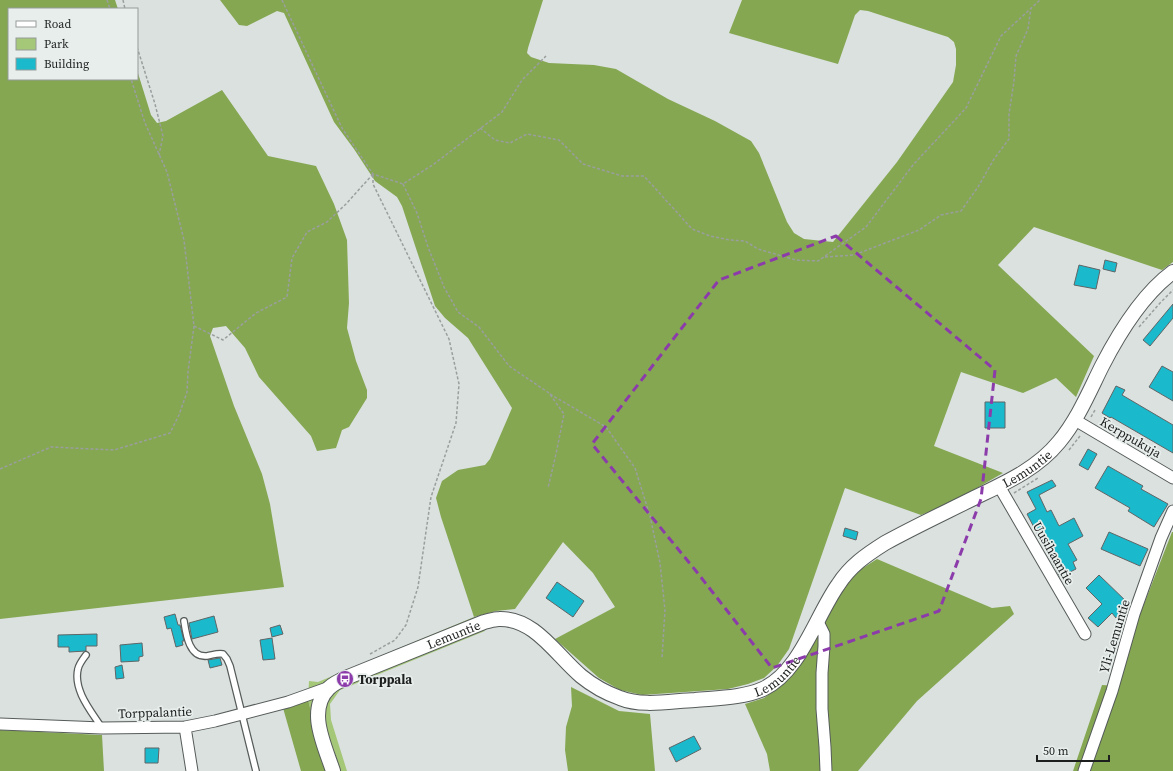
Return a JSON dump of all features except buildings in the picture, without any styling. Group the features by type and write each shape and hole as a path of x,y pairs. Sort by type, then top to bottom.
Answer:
{"street":[{"name":"Lemuntie","path":"333,771 321,734 318,713 319,703 323,694 330,687 343,679 484,622 498,619 511,620 525,624 536,632 581,676 608,693 623,700 655,702 721,697 745,694 763,689 777,680 789,667 818,622 837,586 851,567 866,555 904,532 1021,475 1043,459 1059,442 1074,420 1088,396 1102,366 1142,303 1172,274"},
{"name":"Kerppukuja","path":"1074,420 1173,478"},
{"name":"Uusihaantie","path":"999,486 1085,634"},
{"name":"Yli-Lemuntie","path":"1084,771 1112,691 1134,614 1161,538 1173,511"},
{"path":"818,622 824,634 822,709 826,771"},
{"name":"Torppalantie","path":"0,724 102,728 184,727 288,702 330,687"},
{"path":"184,727 192,771"}],"lane":[{"path":"184,621 190,644 198,655 206,656 216,653 223,654 228,659 256,771"},
{"path":"86,655 78,668 77,680 87,704 102,728"}],"path":[{"path":"282,0 342,128 373,174 373,184 449,339 459,384 456,423 430,496 418,587 406,625 395,640 370,655"},
{"path":"480,128 495,140 510,143 527,134 560,140 583,164 622,176 644,176 692,229 710,236 745,241 758,249 796,260 818,260 866,227 913,165 966,108 1001,36 1040,0"},
{"path":"823,257 854,255 919,230 941,215 961,211 978,187 994,159 1009,139 1009,114 1016,56 1028,29 1032,8"},
{"path":"138,50 155,104 163,136 159,155"},
{"path":"403,184 434,164 502,112 522,80 546,56"},
{"path":"0,469 50,447 114,450 170,433 179,415 187,392 194,326 184,240 167,172 145,124 131,80"},
{"path":"373,174 403,184 417,213 428,247 444,287 458,312 479,327 509,366 549,393 606,427 635,468 650,516 660,563 665,610 662,658"},
{"path":"194,326 223,340 256,313 287,297 292,258 307,232 327,222 346,204 373,174"},
{"path":"548,488 564,414 549,393"}],"highlighted area":[{"path":"836,236 995,370 981,499 939,611 772,668 696,571 592,444 719,280"}],"green space":[{"path":"0,0 115,0 118,8 8,8 8,80 138,80 138,73 151,115 157,123 166,121 222,90 268,156 316,166 334,204 347,240 349,303 347,328 356,361 367,390 367,398 349,427 342,430 336,448 317,451 311,436 259,377 245,348 226,326 213,328 210,336 234,406 262,474 270,504 284,587 0,619"},
{"path":"220,0 543,0 528,48 527,53 531,57 549,63 594,65 616,69 668,99 715,121 751,141 759,153 787,222 794,233 804,239 833,242 897,162 953,82 956,65 956,49 954,42 948,37 868,11 860,10 855,15 838,64 729,33 742,0 1173,0 1173,262 1162,270 1034,227 998,265 1094,356 1076,397 1056,378 1023,393 961,372 934,446 1003,473 951,503 921,515 845,488 789,649 777,666 764,678 728,689 642,695 620,690 599,678 555,639 615,607 593,573 563,542 515,609 496,611 474,617 436,498 442,481 458,470 485,465 490,459 512,408 468,338 445,318 435,306 402,206 397,197 375,181 334,122 284,13 277,11 247,26 239,25"},
{"path":"1172,532 1173,771 1073,771 1102,685 1118,686 1139,617"},
{"path":"877,559 992,608 1010,606 1014,614 917,701 858,771 770,771 767,754 745,704 764,698 794,673 843,589 855,573"},
{"path":"474,617 485,631 340,690 330,704 331,720 347,771 329,771 315,730 308,699 309,681 318,682"},
{"path":"571,687 619,711 650,714 655,771 568,771 565,750 566,727 572,706"},
{"path":"308,699 315,730 329,771 301,771 283,708"},
{"path":"0,730 102,735 104,771 0,771"}],"place":[{"name":"Torppala","path":"345,679"}]}
